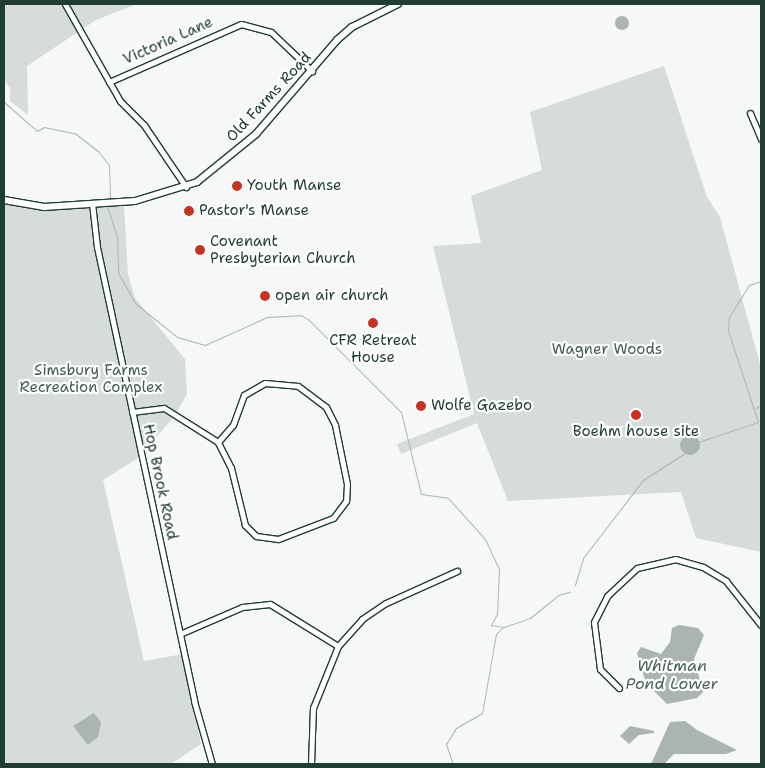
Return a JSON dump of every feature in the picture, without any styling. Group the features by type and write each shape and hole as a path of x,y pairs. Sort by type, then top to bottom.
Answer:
{"street":[{"path":"66,4 109,82 159,144 177,180 186,187"},
{"name":"Old Farms Road","path":"4,200 44,206 135,201 186,187 256,134 352,27 398,4"},
{"name":"Victoria Lane","path":"109,82 241,24 271,32 312,71"},
{"path":"750,113 761,139"},
{"path":"175,191 177,180"},
{"name":"Hop Brook Road","path":"92,203 97,247 132,412 182,633 200,728 212,764"},
{"path":"132,412 164,408 218,442 231,468 245,525 256,536 278,539 297,534 333,518 346,501 348,484 333,419 317,397 298,386 273,382 250,390 239,402 233,424 218,442"},
{"path":"619,688 600,669 594,622 607,596 637,568 675,559 704,567 726,581 761,625"},
{"path":"311,764 313,708 338,646 362,619 386,603 457,571"},
{"path":"182,633 242,607 270,604 338,646"}],"green space":[{"path":"4,4 137,4 96,20 27,66 28,115 10,101 10,88 4,80"},
{"name":"Wagner Woods","path":"664,66 707,197 720,217 761,368 761,552 696,538 681,492 508,501 477,423 401,454 397,444 474,414 433,246 481,243 471,196 542,170 530,112"},
{"name":"Simsbury Farms Recreation Complex","path":"4,204 45,210 124,206 128,274 135,298 185,359 187,394 174,417 138,458 103,480 144,661 183,654 201,744 171,764 4,764"}],"water":[{"path":"622,16 627,18 629,23 627,28 622,30 617,28 615,23 617,18"},
{"path":"690,435 697,438 700,445 697,452 690,455 683,452 680,445 683,438"},
{"name":"Whitman Pond Lower","path":"679,625 698,628 704,635 694,659 703,692 697,698 667,704 646,683 637,653 641,647 661,654 670,642 672,628"},
{"path":"94,713 101,722 98,737 88,745 73,726"},
{"path":"685,721 697,730 737,750 726,754 674,754 664,764 651,764 670,722"},
{"path":"630,726 654,731 654,733 639,735 629,744 620,736"}],"waterway":[{"path":"4,102 37,131 44,127 76,134 98,151 109,165 110,198"},
{"path":"107,206 117,237 118,273 136,304 177,337 205,345 267,317 300,315 308,319 401,412 421,494 448,498 485,539 499,569 497,614 491,625 503,627 496,634 482,713 456,728 446,744 453,764"},
{"path":"698,442 758,422 728,330 729,317 749,285 761,281"},
{"path":"756,408 761,405"},
{"path":"575,585 583,558 643,480 685,453"},
{"path":"504,627 530,618 558,595 570,592"}],"place":[{"name":"Youth Manse","path":"237,186"},
{"name":"Pastor's Manse","path":"189,211"},
{"name":"Covenant Presbyterian Church","path":"200,250"},
{"name":"open air church","path":"265,296"},
{"name":"CFR Retreat House","path":"373,323"},
{"name":"Wolfe Gazebo","path":"421,406"},
{"name":"Boehm house site","path":"636,415"}]}
